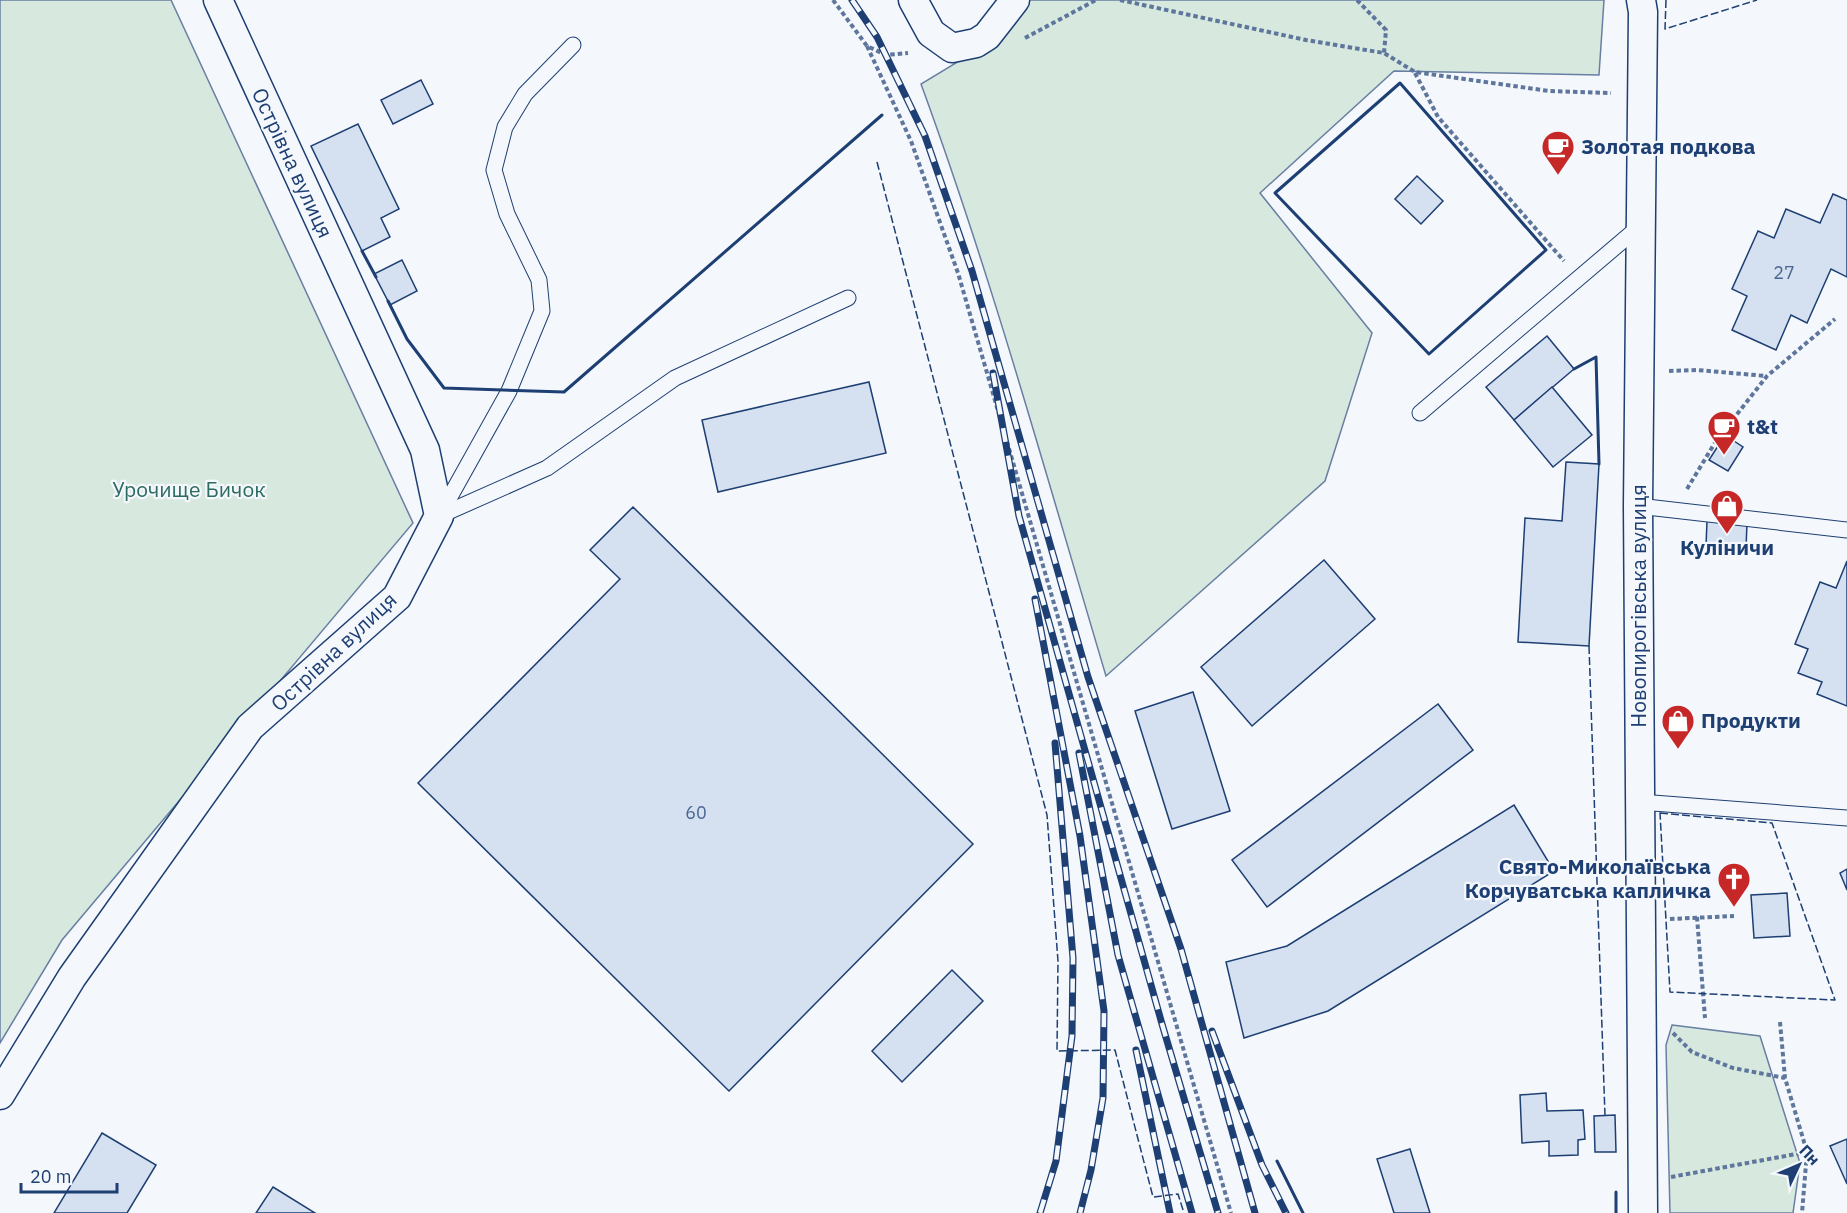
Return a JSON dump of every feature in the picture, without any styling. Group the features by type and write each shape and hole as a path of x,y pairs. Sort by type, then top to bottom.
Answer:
{"street":[{"name":"Острівна вулиця","path":"0,1095 72,977 250,727 397,597 439,516 425,450 218,0"},
{"path":"913,0 931,33 952,48 976,44 987,36 1015,0"},
{"name":"Новопирогівська вулиця","path":"1641,0 1643,12 1638,506 1643,1213"}],"lane":[{"path":"439,516 509,391 542,311 539,280 507,214 494,170 506,127 525,94 573,45"},
{"path":"1420,413 1640,226"},
{"path":"439,516 547,468 675,378 848,298"},
{"path":"1638,506 1847,530"},
{"path":"1640,802 1847,818"}],"path":[{"path":"832,0 867,46 911,141 958,273 1231,1213"},
{"path":"1120,0 1306,40 1384,53 1415,72 1549,91 1641,93"},
{"path":"1358,0 1386,30 1384,53"},
{"path":"867,46 886,55 952,48"},
{"path":"1415,72 1438,117 1580,278"},
{"path":"1674,510 1716,441 1767,376 1835,319"},
{"path":"1663,371 1697,370 1767,376"},
{"path":"1666,919 1734,916"},
{"path":"1697,917 1705,1018"},
{"path":"1780,1022 1785,1078 1807,1152 1802,1213"},
{"path":"1670,1030 1692,1053 1733,1068 1785,1078"},
{"path":"1662,1179 1807,1152"}],"green space":[{"name":"Урочище Бичок","path":"0,0 171,0 413,523 62,940 0,1043"},
{"path":"1017,0 1604,0 1599,75 1394,71 1260,193 1372,333 1325,481 1106,676 972,230 921,84 984,46"},
{"path":"1672,1025 1760,1036 1800,1163 1793,1213 1670,1213 1666,1045"}],"building":[{"path":"421,80 433,104 393,124 381,100"},
{"path":"358,124 399,209 381,218 390,237 362,251 311,146"},
{"path":"1417,176 1443,201 1421,224 1395,199"},
{"path":"1833,194 1847,200 1847,277 1831,269 1807,323 1791,315 1776,350 1732,330 1747,296 1732,289 1758,231 1774,238 1786,209 1820,223"},
{"path":"402,260 417,291 390,305 374,274"},
{"path":"1547,336 1574,369 1514,420 1486,387"},
{"path":"869,382 886,453 718,492 702,420"},
{"path":"1552,387 1592,435 1553,467 1514,420"},
{"path":"1725,435 1743,447 1728,471 1709,460"},
{"path":"1566,462 1599,464 1589,646 1518,642 1525,518 1562,521"},
{"path":"633,507 973,844 729,1091 418,783 620,579 590,550"},
{"name":"Куліничи","path":"1707,521 1747,523 1746,549 1706,546"},
{"path":"1324,560 1375,619 1252,726 1201,667"},
{"path":"1847,561 1847,706 1817,694 1822,682 1798,673 1808,649 1795,644 1820,582 1836,588"},
{"path":"1193,692 1230,811 1172,829 1135,711"},
{"path":"1438,704 1473,750 1267,907 1232,860"},
{"path":"1514,805 1554,871 1328,1011 1244,1038 1226,962 1287,946"},
{"path":"1847,869 1847,890 1840,873"},
{"name":"Свято-Миколаївська Корчуватська капличка","path":"1787,893 1790,936 1754,938 1751,895"},
{"path":"952,970 983,1001 902,1082 872,1051"},
{"path":"1546,1093 1547,1111 1583,1110 1585,1139 1578,1140 1578,1155 1549,1156 1549,1141 1522,1143 1520,1095"},
{"path":"1615,1115 1616,1152 1595,1152 1594,1116"},
{"path":"102,1133 156,1165 127,1213 54,1213"},
{"path":"1847,1139 1847,1184 1830,1146"},
{"path":"1410,1149 1430,1213 1394,1213 1377,1159"},
{"path":"273,1187 315,1213 256,1213"}],"railway":[{"path":"852,0 877,37 925,136 972,271 1088,677 1181,949 1255,1213"},
{"path":"993,373 1019,516 1162,1024 1218,1213"},
{"path":"1035,599 1080,836 1104,1011 1103,1098 1091,1170 1080,1213"},
{"path":"1040,1213 1056,1161 1072,1036 1073,958 1055,743"},
{"path":"1079,753 1118,955 1192,1213"},
{"path":"1212,1031 1262,1165 1286,1213"},
{"path":"1136,1050 1170,1213"}],"fence":[{"path":"1666,0 1665,29 1757,0"},
{"path":"877,162 1047,815 1058,961 1057,1051 1115,1050 1153,1197 1178,1194 1184,1213"},
{"path":"1589,646 1605,1116"},
{"path":"1660,813 1772,823 1835,1000 1670,992 1660,813"}],"wall":[{"path":"1400,83 1546,250 1429,354 1275,193 1400,83"},
{"path":"388,301 407,339 444,388 564,392 882,115"},
{"path":"362,251 376,277"},
{"path":"1574,369 1596,357 1599,464"},
{"path":"1277,1161 1303,1213"},
{"path":"1616,1192 1616,1213"}],"place":[{"name":"Золотая подкова","path":"1558,176"},
{"name":"t&t","path":"1724,456"},
{"name":"Куліничи","path":"1727,535"},
{"name":"Продукти","path":"1678,750"},
{"name":"Свято-Миколаївська Корчуватська капличка","path":"1734,908"}]}
